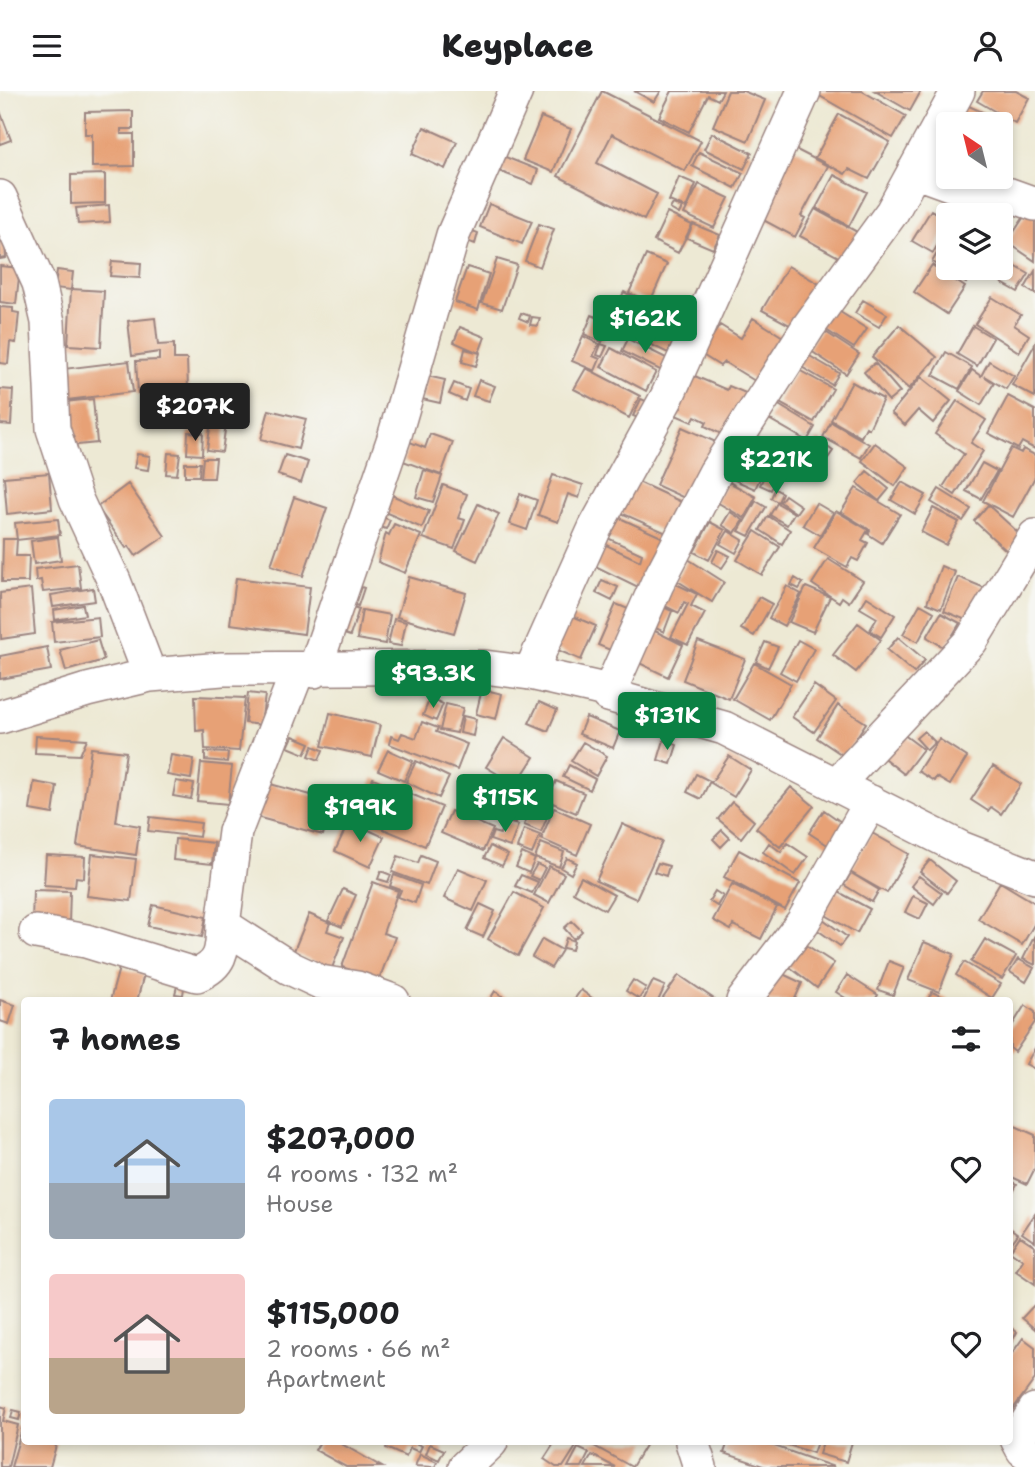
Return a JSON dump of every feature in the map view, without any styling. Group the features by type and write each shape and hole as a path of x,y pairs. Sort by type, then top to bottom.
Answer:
{"street":[{"path":"36,932 86,941 197,975 210,970 222,956 223,925 235,832 306,671 394,438 453,235 516,91"},
{"path":"530,673 595,528 667,397 804,91"},
{"path":"608,695 656,585 715,473 809,326 892,212 958,91"},
{"path":"914,171 969,191 1010,195 1035,204"},
{"path":"0,197 39,283 48,322 53,429 76,499 114,581 150,675"},
{"path":"838,783 971,641 1035,536"},
{"path":"0,717 87,690 150,675 222,669 306,671 484,667 530,673 606,690 608,695 724,728 838,783 961,848 1035,877"},
{"path":"746,997 803,922 871,802"},
{"path":"223,925 290,968 320,982 356,988 382,997"},
{"path":"1035,1410 1017,1439 1023,1450 1035,1458"},
{"path":"465,1467 488,1445"},
{"path":"693,1445 700,1467"}],"building":[{"path":"602,91 701,141 685,171 612,134 597,163 657,194 644,220 558,176"},
{"path":"634,91 661,91 654,102"},
{"path":"672,91 723,91 718,100 708,95 689,132 659,117"},
{"path":"728,91 743,91 765,100 748,141 713,126"},
{"path":"811,91 862,91 906,116 893,138"},
{"path":"875,91 921,91 910,111"},
{"path":"983,91 1016,91 1029,98 1015,123 1013,112 996,112 977,101"},
{"path":"955,100 982,112 952,112"},
{"path":"0,111 11,140 0,144"},
{"path":"133,111 133,129 121,129 121,134 134,134 134,166 92,167 92,134 85,134 85,112"},
{"path":"839,114 890,142 869,179 849,169 845,174 815,158"},
{"path":"541,117 571,129 553,172 523,160"},
{"path":"424,127 457,142 445,169 412,154"},
{"path":"712,133 752,153 744,169 704,149"},
{"path":"791,147 828,166 801,216 805,218 795,237 754,215"},
{"path":"699,152 743,173 735,188 692,166"},
{"path":"498,154 538,170 533,184 493,169"},
{"path":"105,174 105,203 71,204 71,175"},
{"path":"834,175 867,192 849,226 816,208"},
{"path":"679,177 696,184 686,208 669,201"},
{"path":"699,184 729,198 714,228 684,214"},
{"path":"489,204 532,221 522,244 480,227"},
{"path":"673,204 682,208 679,214 670,209"},
{"path":"109,205 110,222 78,224 76,208"},
{"path":"1030,208 1035,211 1035,261 1013,246 1013,233"},
{"path":"815,209 859,233 844,260 800,236"},
{"path":"931,210 936,213 936,248 933,253 912,241"},
{"path":"667,213 692,225 678,253 654,241"},
{"path":"539,224 554,229 540,267 525,261"},
{"path":"693,224 720,235 713,249 687,238"},
{"path":"0,228 4,228 6,258 0,259"},
{"path":"470,230 478,233 475,244 467,241"},
{"path":"646,255 667,264 650,302 629,293"},
{"path":"497,259 517,265 502,309 482,303"},
{"path":"112,261 141,263 140,278 110,276"},
{"path":"932,265 936,268 936,280 954,280 965,287 947,314 914,292"},
{"path":"1013,265 1029,274 1018,292 1002,283 1004,280 1013,280"},
{"path":"0,266 20,268 16,304 0,302"},
{"path":"788,266 819,284 795,328 762,310"},
{"path":"467,267 489,274 478,310 455,302"},
{"path":"57,270 73,272 71,290 55,288"},
{"path":"1035,271 1035,294 1025,288"},
{"path":"71,289 104,291 101,347 68,345"},
{"path":"624,292 645,303 630,332 608,321"},
{"path":"992,297 1021,315 1014,325 1029,335 1019,352 975,324"},
{"path":"863,300 887,314 879,327 855,313"},
{"path":"647,305 683,322 668,353 633,336"},
{"path":"829,305 867,329 854,348 817,324"},
{"path":"0,307 13,308 13,312 19,313 16,343 10,342 8,364 0,363"},
{"path":"521,313 530,316 528,322 519,318"},
{"path":"592,315 611,324 602,342 584,334"},
{"path":"532,317 540,318 538,326 530,325"},
{"path":"155,318 158,345 174,344 174,359 187,359 188,390 138,393 136,361 159,360 159,352 132,356 128,321"},
{"path":"753,318 783,337 755,381 724,362 720,366 701,354 720,325 741,338"},
{"path":"899,325 937,357 909,389 872,357"},
{"path":"973,326 993,338 977,366 957,354"},
{"path":"460,327 485,337 479,353 454,342"},
{"path":"821,329 859,354 846,374 808,349"},
{"path":"583,336 599,344 593,356 600,359 595,371 572,361"},
{"path":"628,339 668,359 662,371 622,351"},
{"path":"601,344 607,346 602,357 597,355"},
{"path":"1035,344 1035,397 1012,385"},
{"path":"611,348 656,372 646,391 601,367"},
{"path":"465,349 480,353 476,366 462,362"},
{"path":"801,351 839,373 832,385 795,363"},
{"path":"946,352 972,367 959,389 933,375"},
{"path":"129,361 133,392 67,400 63,369"},
{"path":"989,361 1014,376 1006,389 984,376 994,383 981,405 959,391 972,370 981,376"},
{"path":"875,363 900,392 889,401 864,372"},
{"path":"586,368 640,396 629,418 574,389"},
{"path":"797,369 833,389 814,422 778,402"},
{"path":"690,374 727,390 729,386 748,394 727,437 705,426 707,422 695,416 692,422 671,413"},
{"path":"427,376 445,380 440,403 422,399"},
{"path":"921,377 951,401 933,423 918,410 905,425 891,413"},
{"path":"479,380 495,386 489,401 473,396"},
{"path":"852,382 883,399 869,429 866,427 861,437 831,420"},
{"path":"454,383 469,389 465,401 449,394"},
{"path":"0,389 13,390 11,425 0,424"},
{"path":"1008,396 1035,410 1035,449 1022,442 1018,449 988,433"},
{"path":"93,399 97,443 68,446 64,402"},
{"path":"641,399 648,402 641,419 633,416"},
{"path":"957,401 986,420 971,443 983,451 955,495 943,487 964,454 935,434"},
{"path":"777,404 815,427 807,441 769,419"},
{"path":"269,410 306,419 298,449 261,439"},
{"path":"211,421 226,423 222,452 207,450"},
{"path":"831,422 869,444 861,458 823,437"},
{"path":"682,427 718,443 691,501 656,485"},
{"path":"188,432 203,433 202,455 187,454"},
{"path":"430,434 453,442 441,475 403,461 410,442 425,448"},
{"path":"818,440 833,451 816,475 801,464"},
{"path":"752,441 771,453 763,467 743,455"},
{"path":"875,443 908,467 895,486 862,461"},
{"path":"1011,448 1021,453 1023,449 1035,455 1035,477 1013,517 983,501"},
{"path":"168,453 180,454 177,475 166,474"},
{"path":"137,454 150,456 148,470 134,468"},
{"path":"285,455 308,462 301,483 278,475"},
{"path":"773,457 784,462 771,490 760,485"},
{"path":"203,458 216,458 214,478 201,478"},
{"path":"740,462 763,472 755,489 732,479"},
{"path":"185,463 200,463 199,476 185,476"},
{"path":"982,463 997,471 981,499 966,491"},
{"path":"424,470 442,476 433,502 416,497"},
{"path":"867,471 889,489 879,501 857,483"},
{"path":"49,473 52,509 7,514 4,477"},
{"path":"553,475 583,485 579,498 568,494 558,522 538,515"},
{"path":"634,480 688,505 673,536 619,512"},
{"path":"727,481 756,497 744,518 715,501"},
{"path":"902,482 926,495 915,514 891,500"},
{"path":"128,484 165,536 136,556 129,546 126,548 97,507"},
{"path":"443,485 467,494 458,518 465,520 454,549 423,538"},
{"path":"856,488 900,514 882,543 868,534 870,530 841,512"},
{"path":"775,489 782,493 778,502 771,498"},
{"path":"939,489 971,509 963,521 931,502"},
{"path":"389,494 429,511 422,528 382,511"},
{"path":"520,494 537,500 527,530 510,524"},
{"path":"785,495 801,506 796,513 780,502"},
{"path":"294,497 327,508 303,576 271,565"},
{"path":"756,501 766,507 749,536 739,531"},
{"path":"777,503 794,513 787,525 770,515"},
{"path":"816,503 833,513 820,535 803,525"},
{"path":"478,504 499,514 477,561 456,551"},
{"path":"988,505 1022,536 1008,552 974,521"},
{"path":"933,508 959,522 946,545 921,532"},
{"path":"836,511 868,530 862,540 868,543 858,561 852,558 847,567 814,548"},
{"path":"730,512 743,520 735,533 722,525"},
{"path":"609,513 670,541 657,568 649,564 638,587 589,563 600,542 640,561 642,554 599,534"},
{"path":"380,516 390,520 386,529 376,526"},
{"path":"768,516 790,530 782,544 760,530"},
{"path":"58,519 60,535 17,540 15,523"},
{"path":"710,522 725,530 709,560 694,552"},
{"path":"394,524 421,535 405,573 378,562 386,533 389,535"},
{"path":"728,531 743,540 736,553 720,544"},
{"path":"755,531 780,547 762,575 737,560"},
{"path":"58,537 61,560 34,564 31,541"},
{"path":"3,539 17,539 16,556 29,556 28,582 2,582"},
{"path":"718,550 730,556 722,568 712,562"},
{"path":"688,559 724,582 712,602 676,580"},
{"path":"828,559 863,581 849,602 842,597 839,602 812,584"},
{"path":"78,564 81,588 43,592 41,580 36,581 35,569"},
{"path":"941,566 955,572 941,609 927,603"},
{"path":"409,577 466,593 454,633 397,617"},
{"path":"958,577 985,588 971,622 944,611"},
{"path":"236,578 310,587 304,634 230,624"},
{"path":"795,578 803,583 799,589 791,585"},
{"path":"602,580 618,587 612,601 596,593"},
{"path":"348,583 364,588 358,606 342,601"},
{"path":"674,583 697,594 691,606 705,613 688,645 671,637 688,604 684,602 679,613 663,605"},
{"path":"787,586 801,594 784,626 769,618"},
{"path":"806,587 830,597 813,632 789,622"},
{"path":"93,588 95,601 53,607 51,595"},
{"path":"31,589 35,634 1,639 0,593"},
{"path":"759,597 772,604 754,636 741,629"},
{"path":"867,597 895,615 881,637 870,630 877,618 860,608"},
{"path":"341,603 359,609 350,636 332,630"},
{"path":"654,603 672,611 664,632 645,623"},
{"path":"616,604 633,611 615,652 598,645"},
{"path":"920,604 934,612 918,642 903,634"},
{"path":"83,605 85,615 55,620 54,610"},
{"path":"362,610 390,615 385,644 357,639"},
{"path":"563,612 596,626 581,660 548,646"},
{"path":"941,613 960,623 945,648 927,637"},
{"path":"98,617 100,637 54,642 52,622"},
{"path":"394,619 406,622 401,646 388,644"},
{"path":"858,623 881,640 856,672 833,655"},
{"path":"645,626 683,645 668,677 629,658"},
{"path":"898,637 925,660 914,673 887,650"},
{"path":"98,640 104,660 66,671 60,650"},
{"path":"798,640 814,649 796,681 780,672"},
{"path":"698,641 745,659 729,699 683,680"},
{"path":"765,642 778,647 768,668 756,662"},
{"path":"47,647 51,670 0,679 0,656"},
{"path":"754,663 791,684 770,720 733,699"},
{"path":"814,685 836,701 814,732 792,717"},
{"path":"482,689 502,694 496,719 476,714"},
{"path":"248,693 265,695 261,725 245,723"},
{"path":"195,696 245,698 239,751 205,749 204,730 196,731"},
{"path":"430,698 443,704 436,721 423,715"},
{"path":"539,702 557,710 548,731 529,723"},
{"path":"446,704 463,708 457,733 440,730"},
{"path":"838,705 866,723 844,756 817,738"},
{"path":"330,713 380,725 372,757 322,746"},
{"path":"463,716 476,719 473,736 460,733"},
{"path":"586,717 620,731 613,748 579,734"},
{"path":"422,722 438,728 436,732 467,744 457,770 389,744 391,736 399,739 402,733 416,738"},
{"path":"899,731 923,749 904,774 880,755"},
{"path":"924,731 935,742 927,750 916,738"},
{"path":"36,736 87,739 80,755 35,753"},
{"path":"293,736 310,743 305,754 288,747"},
{"path":"504,738 534,757 516,785 486,767"},
{"path":"939,739 967,757 950,785 936,777 934,781 918,771"},
{"path":"664,740 677,745 671,764 658,760"},
{"path":"583,742 607,756 596,776 571,761"},
{"path":"313,746 323,750 319,760 309,756"},
{"path":"91,748 126,752 116,822 140,826 136,855 77,846"},
{"path":"388,750 413,761 404,781 378,770"},
{"path":"205,752 228,753 227,762 205,760"},
{"path":"171,755 194,759 191,779 167,775"},
{"path":"729,756 751,770 734,797 711,783"},
{"path":"416,761 449,777 439,798 406,782"},
{"path":"201,763 232,766 228,804 197,801"},
{"path":"569,765 595,779 590,790 563,777"},
{"path":"993,766 1021,784 1001,814 991,807 988,811 971,800"},
{"path":"696,774 710,781 701,799 687,792"},
{"path":"373,778 442,807 425,846 356,818"},
{"path":"176,781 194,784 191,799 173,796"},
{"path":"259,781 333,801 323,835 249,815"},
{"path":"556,781 584,793 576,813 553,803 541,832 524,825 535,797 547,802"},
{"path":"34,782 57,786 53,814 30,810"},
{"path":"791,787 814,806 780,847 756,828"},
{"path":"483,790 523,806 516,822 476,806"},
{"path":"732,802 754,821 741,838 718,819"},
{"path":"554,808 590,824 577,855 541,839"},
{"path":"824,810 851,829 837,851 809,833"},
{"path":"451,811 493,829 483,851 441,833"},
{"path":"150,817 201,823 199,837 148,831"},
{"path":"349,821 384,837 370,867 335,851"},
{"path":"504,821 518,825 510,847 490,840 493,832 500,834"},
{"path":"622,824 662,842 636,899 596,881"},
{"path":"524,829 540,835 532,854 517,848"},
{"path":"722,830 730,838 721,847 713,839"},
{"path":"872,833 909,854 887,893 850,872"},
{"path":"175,839 214,843 212,864 173,860"},
{"path":"541,843 564,852 559,867 535,858"},
{"path":"769,843 781,852 787,843 808,857 795,875 763,852"},
{"path":"490,846 508,855 502,866 484,858"},
{"path":"739,850 800,883 785,910 724,877"},
{"path":"522,853 535,859 529,873 516,867"},
{"path":"92,854 136,859 131,901 87,896"},
{"path":"46,855 85,857 84,878 76,877 75,887 44,885"},
{"path":"421,855 436,861 427,885 392,872 398,856 418,863"},
{"path":"567,858 577,863 571,874 561,868"},
{"path":"930,860 956,881 947,893 920,872"},
{"path":"658,863 669,866 666,876 654,872"},
{"path":"537,864 545,868 539,880 530,876"},
{"path":"549,866 564,874 549,903 534,895"},
{"path":"458,868 487,880 473,911 444,898"},
{"path":"381,871 391,875 388,882 378,879"},
{"path":"851,873 879,890 872,902 844,885"},
{"path":"394,875 421,885 415,903 398,897 401,890 390,886"},
{"path":"521,875 538,882 532,893 515,886"},
{"path":"919,876 942,893 934,904 911,886"},
{"path":"581,877 614,895 605,910 573,892"},
{"path":"373,882 398,891 383,933 395,937 379,980 342,967"},
{"path":"1000,882 1035,903 1035,923 1022,945 978,919"},
{"path":"732,884 777,907 761,939 733,925 731,930 713,920"},
{"path":"343,889 356,895 342,927 328,921"},
{"path":"33,890 70,891 69,924 32,923"},
{"path":"835,890 870,909 857,933 822,913"},
{"path":"715,891 723,896 717,906 709,901"},
{"path":"514,892 544,908 518,956 488,939"},
{"path":"913,896 928,903 920,919 905,912"},
{"path":"480,904 495,911 483,937 467,930"},
{"path":"153,905 206,917 202,937 148,926"},
{"path":"309,914 330,923 327,931 344,937 332,968 293,953"},
{"path":"823,919 847,937 840,946 816,929"},
{"path":"572,921 582,931 574,939 564,928"},
{"path":"1035,935 1035,965 1023,959"},
{"path":"566,938 574,941 572,950 563,948"},
{"path":"542,939 562,950 551,968 532,957"},
{"path":"797,939 834,963 817,988 782,961"},
{"path":"985,939 1016,956 1002,979 971,962"},
{"path":"924,942 954,954 939,992 908,980"},
{"path":"1018,959 1034,968 1026,982 1010,972"},
{"path":"889,961 904,967 893,995 878,990"},
{"path":"964,962 1001,984 990,997 956,975"},
{"path":"119,968 144,974 138,997 111,997"},
{"path":"772,969 802,983 796,997 761,997"},
{"path":"679,975 711,997 664,997"},
{"path":"847,975 878,995 844,997 836,992"},
{"path":"633,980 646,988 640,997 626,991"},
{"path":"653,981 665,986 660,997 645,997"},
{"path":"177,986 184,988 183,995 175,994"},
{"path":"581,990 591,997 576,997"},
{"path":"495,991 503,997 491,997"},
{"path":"932,992 943,997 929,997"},
{"path":"0,1000 15,1005 9,1024 0,1021"},
{"path":"1025,1005 1035,1012 1035,1022 1015,1052 1013,1050 1013,1024"},
{"path":"1035,1048 1035,1069 1026,1064"},
{"path":"1013,1125 1035,1135 1035,1168 1027,1184 1013,1177"},
{"path":"1035,1214 1035,1242 1022,1233"},
{"path":"1020,1236 1035,1246 1035,1284 1016,1271 1023,1260 1013,1253 1013,1246"},
{"path":"1035,1304 1035,1329 1022,1318"},
{"path":"1023,1338 1035,1347 1035,1379 1013,1409 1013,1352"},
{"path":"0,1406 6,1408 3,1421 18,1425 8,1467 0,1467"},
{"path":"13,1410 21,1412 19,1420 11,1418"},
{"path":"21,1432 21,1445 56,1445 50,1467 11,1467"},
{"path":"318,1445 343,1445 382,1467 346,1467 315,1450"},
{"path":"387,1445 422,1446 419,1452 410,1448 406,1457 386,1448"},
{"path":"430,1445 444,1450 439,1460 426,1454"},
{"path":"553,1445 577,1445 563,1467 556,1467 544,1459"},
{"path":"592,1445 645,1445 632,1467"},
{"path":"727,1445 772,1445 834,1467 766,1467 724,1453"},
{"path":"788,1445 816,1445 813,1453"},
{"path":"822,1445 851,1445 846,1462 819,1454"},
{"path":"578,1448 589,1453 582,1467 568,1467"},
{"path":"420,1454 437,1462 435,1467 415,1466"},
{"path":"592,1455 615,1467 585,1467"}]}
